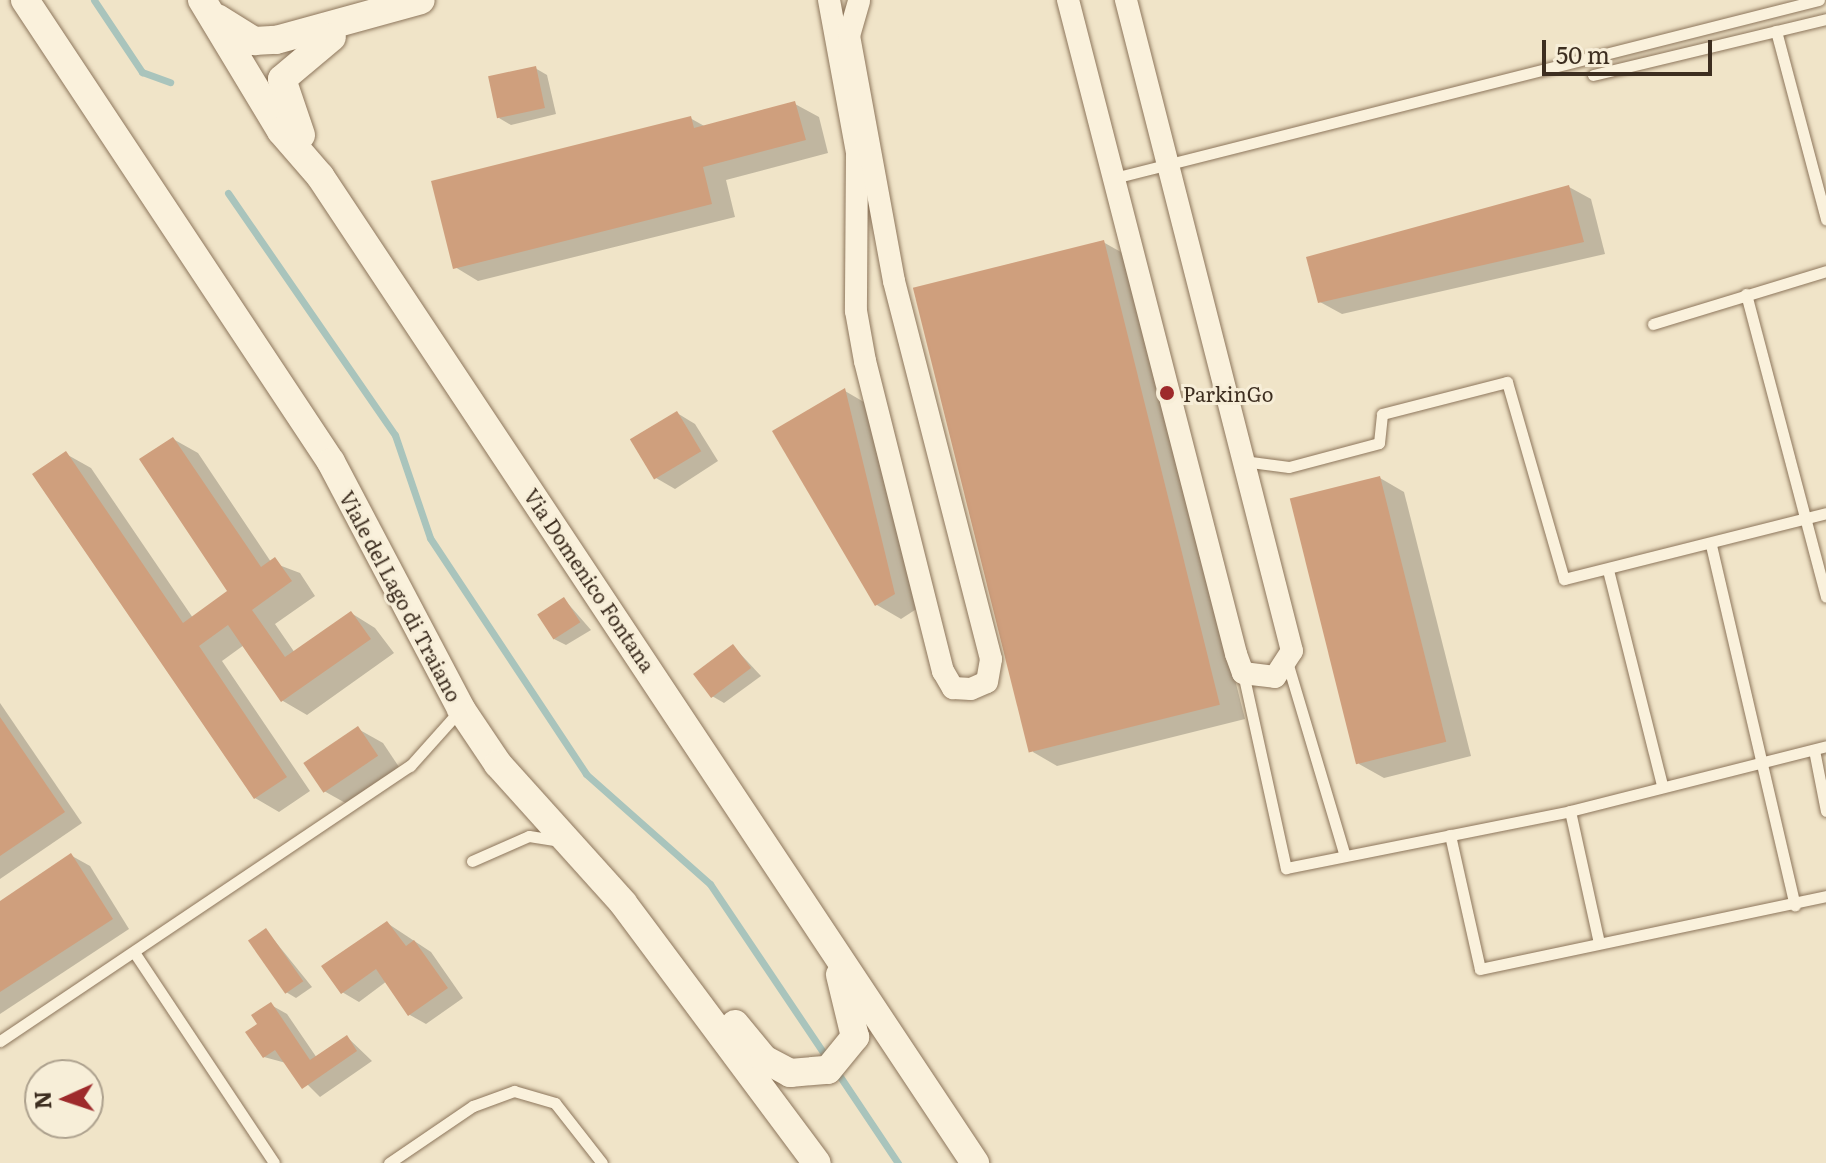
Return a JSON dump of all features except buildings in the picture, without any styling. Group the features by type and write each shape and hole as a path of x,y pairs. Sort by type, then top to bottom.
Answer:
{"street":[{"name":"Viale del Lago di Traiano","path":"25,0 331,462 461,709 623,903 817,1163"},
{"path":"205,5 254,41 361,20 421,0"},
{"path":"829,0 857,153 856,311 865,361 943,671 953,688 971,689 987,682 991,659 894,281 849,36 859,0"},
{"path":"1068,0 1243,673 1275,677 1288,665 1292,651 1126,0"},
{"name":"Via Domenico Fontana","path":"205,5 281,131 320,176 975,1163"},
{"path":"320,176 282,79 303,55 361,20"},
{"path":"623,903 764,1059 814,1076 841,1060 855,1037 847,989 795,889"}],"lane":[{"path":"1114,178 1270,144 1412,98 1819,0"},
{"path":"1593,75 1826,19"},
{"path":"1776,31 1826,219"},
{"path":"1653,324 1826,271"},
{"path":"1746,294 1826,597"},
{"path":"1243,461 1289,467 1379,443 1382,414 1507,382 1564,579 1711,545 1826,513"},
{"path":"1711,545 1758,760 1795,905"},
{"path":"1608,570 1662,785"},
{"path":"1288,665 1345,856"},
{"path":"1243,673 1286,868 1570,811 1758,760 1820,748 1826,811"},
{"path":"0,1041 410,766 461,709"},
{"path":"1570,811 1599,943"},
{"path":"1450,835 1480,969 1795,905 1826,896"},
{"path":"472,861 529,836 569,842"},
{"path":"134,952 274,1163"},
{"path":"389,1163 473,1106 514,1091 555,1103 602,1163"}],"waterway":[{"path":"94,0 142,72 170,82"},
{"path":"228,193 395,435 430,538 586,774 710,884 827,1058"},
{"path":"837,1072 898,1163"}],"place":[{"name":"ParkinGo","path":"1167,393"}]}
